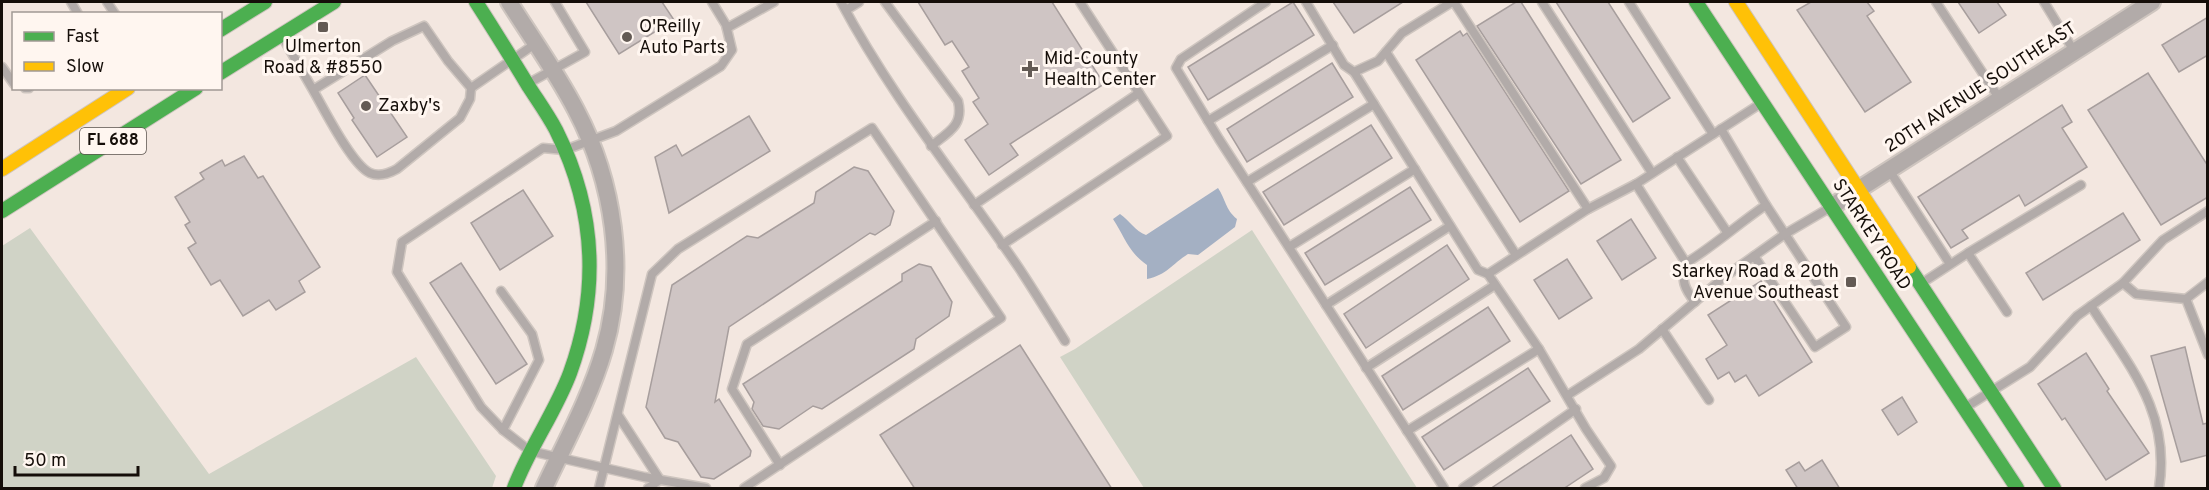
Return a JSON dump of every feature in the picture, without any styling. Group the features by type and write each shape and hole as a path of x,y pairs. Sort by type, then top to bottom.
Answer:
{"main road":[{"path":"222,29 265,2"},
{"path":"222,72 334,2"},
{"path":"476,2 555,128 582,199 589,238 585,320 563,390 520,469 514,489"},
{"name":"STARKEY ROAD","path":"1696,2 2016,489"},
{"name":"STARKEY ROAD","path":"1736,2 2054,489"},
{"name":"FL 688","path":"2,169 125,90"},
{"name":"FL 688","path":"2,211 193,90"}],"street":[{"path":"509,2 576,110 590,141 606,186 615,252 612,315 604,350 591,385 544,489"},
{"name":"20TH AVENUE SOUTHEAST","path":"1831,207 2152,2"}],"lane":[{"path":"527,84 585,52 555,2"},
{"path":"706,489 530,451 503,430 481,407 397,272 402,242 543,148 565,150 616,131 721,66 732,50 727,28 712,2"},
{"path":"727,28 774,2"},
{"path":"859,2 844,6 855,29 931,146 1002,245 1065,341"},
{"path":"885,2 958,101 961,113 959,121 931,146"},
{"path":"1002,245 1167,136 1080,2"},
{"path":"1266,2 1181,58 1176,68 1444,489"},
{"path":"1306,2 1344,65 1354,72 1478,270 1488,274 1539,349 1586,429 1611,466 1604,478 1585,489"},
{"path":"1354,72 1378,61 1402,33 1453,2 1588,210"},
{"path":"1542,2 1652,173"},
{"path":"1629,2 1846,327 1815,347 1754,256"},
{"path":"1936,2 1999,98"},
{"path":"2044,2 2074,51"},
{"path":"281,35 343,142 362,169 372,175 386,175 397,170 460,118 470,99 471,88 448,61 424,26 392,41 313,90"},
{"path":"471,88 535,44"},
{"path":"1208,121 1333,45"},
{"path":"1386,52 1516,255"},
{"path":"2,67 12,81"},
{"path":"974,205 1139,93"},
{"path":"1488,274 1588,210 1636,184 1762,103"},
{"path":"1247,182 1374,104"},
{"path":"599,489 652,274 678,249 872,128 1001,318 744,489"},
{"path":"1677,157 1727,232"},
{"path":"1289,247 1415,169"},
{"path":"1888,170 1950,264"},
{"path":"1636,184 1686,263"},
{"path":"1919,285 2081,185"},
{"path":"1695,302 1684,288 1682,277 1686,263 1710,248 1727,232 1766,205"},
{"path":"1568,395 1639,349 1754,256 1785,234 1831,207"},
{"path":"1963,409 2030,367 2077,316 2123,283 2163,240 2208,211"},
{"path":"780,465 732,389 747,344 936,221"},
{"path":"1326,305 1450,226"},
{"path":"1968,253 2007,312"},
{"path":"2123,283 2136,294 2186,299 2208,282"},
{"path":"1366,368 1495,285"},
{"path":"501,291 532,334 539,360 503,430"},
{"path":"2186,299 2208,355"},
{"path":"2091,306 2145,392 2157,422 2162,471 2159,489"},
{"path":"1662,329 1709,400"},
{"path":"1407,431 1539,349"},
{"path":"1463,489 1576,409"},
{"path":"618,414 660,480"},
{"path":"648,489 660,480"}],"shaded area":[{"path":"30,228 209,474 416,357 496,476 492,488 2,488 2,246"},
{"path":"1252,230 1417,488 1144,488 1060,357"}],"water":[{"path":"1218,188 1228,208 1237,219 1235,227 1198,255 1188,254 1165,272 1147,279 1147,265 1131,249 1113,219 1120,214 1146,235"}],"building":[{"name":"O'Reilly Auto Parts","path":"586,2 662,2 674,20 619,54"},
{"name":"Mid-County Health Center","path":"918,2 1052,2 1104,84 1010,144 1018,155 989,175 965,140 988,124 973,102 979,98 962,71 969,67 952,41 945,45"},
{"path":"1293,2 1314,35 1208,100 1188,67"},
{"path":"1333,2 1403,2 1354,33"},
{"path":"1516,2 1521,2 1621,160 1581,184 1477,26"},
{"path":"1556,2 1608,2 1670,98 1633,122"},
{"path":"1811,2 1867,2 1874,11 1867,16 1911,82 1865,112 1797,10"},
{"path":"1958,2 1997,2 2006,15 1979,33"},
{"path":"2208,17 2208,55 2179,72 2162,45"},
{"path":"1460,31 1463,36 1467,33 1569,191 1520,222 1416,60"},
{"path":"1332,63 1353,97 1247,162 1227,129"},
{"path":"2148,73 2208,166 2208,197 2161,225 2088,110"},
{"name":"Zaxby's","path":"365,75 407,137 377,157 352,120 354,118 338,93"},
{"path":"2062,105 2072,122 2062,128 2087,167 2025,206 2019,195 1962,230 1968,238 1951,248 1918,197"},
{"path":"749,116 770,151 669,213 655,157 676,145 682,156"},
{"path":"1371,125 1392,158 1284,225 1263,192"},
{"path":"244,156 258,178 263,176 320,267 299,281 305,292 276,310 269,300 243,316 220,280 211,285 188,248 196,243 185,225 190,222 175,197 204,179 200,173 222,160 225,166"},
{"path":"854,167 868,171 894,211 890,225 875,235 870,233 729,327 715,402 719,399 751,451 750,456 714,479 701,477 678,442 665,438 646,407 672,285 747,236 758,238 814,203 816,192"},
{"path":"1410,187 1431,220 1325,285 1305,253"},
{"path":"523,190 553,236 500,270 471,223"},
{"path":"2123,213 2140,240 2043,300 2026,273"},
{"path":"1631,219 1656,258 1622,280 1597,241"},
{"path":"1447,245 1469,279 1366,348 1344,314"},
{"path":"1567,259 1592,298 1559,319 1534,280"},
{"path":"461,263 527,364 496,384 430,283"},
{"path":"919,264 931,267 952,302 949,316 916,339 914,349 822,409 813,406 779,429 763,426 752,409 754,402 743,384 902,281 902,274"},
{"path":"1761,281 1812,362 1759,396 1746,375 1735,382 1729,372 1718,379 1706,359 1727,345 1708,315"},
{"path":"1488,307 1510,341 1403,410 1382,376"},
{"path":"1020,345 1112,489 915,489 880,435"},
{"path":"2185,347 2203,424 2208,423 2208,455 2181,462 2151,356"},
{"path":"2086,353 2109,389 2107,391 2149,453 2106,480 2065,418 2062,420 2038,384"},
{"path":"1528,368 1550,401 1444,470 1422,437"},
{"path":"1902,397 1917,422 1898,435 1882,410"},
{"path":"1571,435 1593,469 1563,489 1490,489"},
{"path":"1822,460 1840,489 1798,489 1786,470 1799,462 1805,471"}],"traffic: fast":[{"path":"222,29 265,2"},
{"path":"222,72 334,2"},
{"path":"476,2 556,130 579,189 589,250 586,311 580,342 557,402 514,488"},
{"path":"1696,2 2017,488"},
{"path":"2,211 193,90"},
{"path":"1909,267 2054,488"}],"traffic: slow":[{"path":"1736,2 1909,267"},
{"path":"2,169 125,90"}],"place":[{"name":"Ulmerton Road & #8550","path":"323,27"},
{"name":"O'Reilly Auto Parts","path":"627,37"},
{"name":"Mid-County Health Center","path":"1030,69"},
{"name":"Zaxby's","path":"366,106"},
{"name":"Starkey Road & 20th Avenue Southeast","path":"1851,282"}]}
